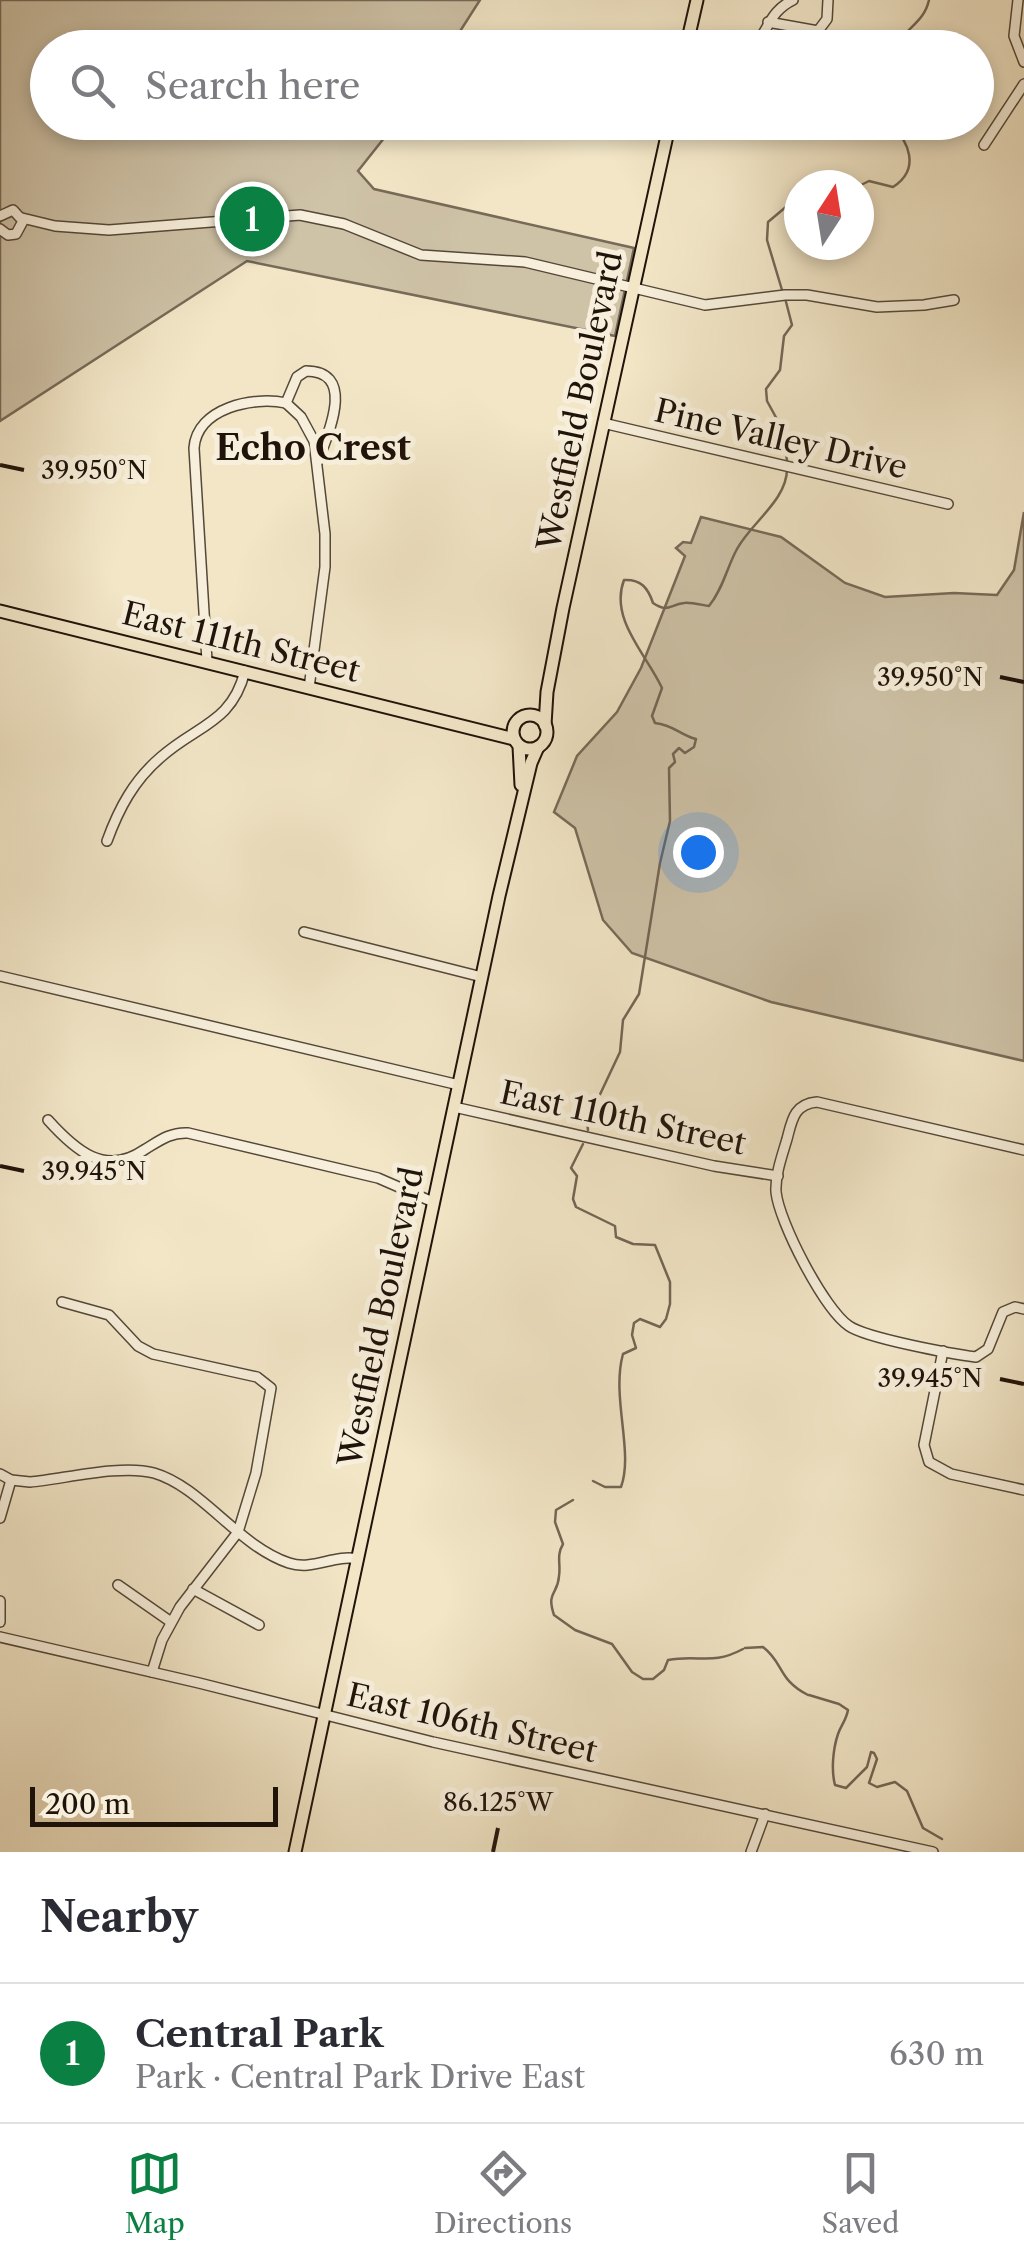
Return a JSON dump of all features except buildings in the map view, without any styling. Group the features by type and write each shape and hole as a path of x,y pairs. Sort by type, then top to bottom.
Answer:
{"main road":[{"path":"690,30 696,0"},
{"name":"Westfield Boulevard","path":"545,725 547,692 666,140"},
{"name":"East 111th Street","path":"0,611 468,725 521,719"},
{"path":"521,719 536,717 545,725 546,738 538,748 526,749 517,742 514,728 521,719 547,692"},
{"name":"East 111th Street","path":"468,725 517,742"},
{"name":"Westfield Boulevard","path":"517,742 523,794"},
{"name":"Westfield Boulevard","path":"295,1852 458,1085 523,794 538,748"}],"street":[{"path":"764,30 776,10 792,0"},
{"path":"819,30 827,20 828,0"},
{"path":"1018,0 1014,36 1024,62"},
{"path":"768,22 812,30"},
{"path":"994,125 1024,84"},
{"path":"984,145 986,140"},
{"path":"3,211 54,226 129,230 300,214 344,224 421,254 514,260 706,306 782,295 807,295 877,307 924,306 954,300"},
{"path":"20,232 22,218"},
{"path":"0,230 8,235 54,226"},
{"path":"286,403 297,378 306,371 319,372 332,382 335,406 317,463"},
{"path":"207,662 196,434 207,418 230,408 273,401 286,403 301,416 310,432 317,463 325,552 309,688"},
{"name":"Pine Valley Drive","path":"604,423 948,504"},
{"path":"106,840 137,782 162,756 230,708 245,671"},
{"path":"304,932 482,976"},
{"name":"East 110th Street","path":"0,976 458,1085"},
{"name":"East 110th Street","path":"454,1107 714,1166 778,1176 793,1116 806,1103 817,1102 1024,1150"},
{"path":"48,1120 81,1150 112,1163 128,1160 174,1133 188,1133 378,1178 434,1202"},
{"path":"778,1176 777,1197 788,1233 840,1318 851,1328 976,1357 988,1349 1003,1312 1015,1307 1024,1309"},
{"path":"62,1302 109,1315 138,1346 153,1354 257,1376 268,1384 272,1395 256,1474 238,1532 171,1622 152,1672"},
{"path":"943,1350 924,1445 929,1462 951,1474 1024,1490"},
{"path":"0,1474 30,1482 149,1472 179,1486 260,1550 298,1565 345,1556 358,1559"},
{"path":"0,1518 11,1480"},
{"path":"118,1585 171,1622"},
{"path":"194,1589 259,1625"},
{"path":"0,1601 0,1622"},
{"name":"East 106th Street","path":"0,1638 433,1742 933,1852"},
{"path":"751,1852 765,1814"}],"shaded area":[{"path":"0,0 480,0 461,30 30,30 30,140 383,140 358,171 374,189 634,248 615,336 247,261 0,421"},
{"path":"1024,512 1024,1061 771,1002 632,953 603,920 575,828 554,812 577,756 617,712 641,668 685,556 676,548 683,542 691,543 701,517 781,537 845,583 885,597 997,595 1014,570"}],"waterway":[{"path":"909,30 929,0"},
{"path":"874,182 893,187 902,180 909,164 903,140"},
{"path":"782,290 767,240 768,222 784,209"},
{"path":"785,298 792,325 784,336 780,370 766,389 767,401 784,432 787,461"},
{"path":"588,1130 587,1122 620,1052 623,1020 639,994 670,821 669,768 675,762 673,754 679,748 685,753 694,747 696,739 655,723 652,716 662,688 625,623 621,594 624,580 643,586 653,603 662,608 687,603 709,606 743,539 781,491 787,469"},
{"path":"583,1144 571,1168 577,1176 573,1199 576,1207 615,1226 616,1237 633,1244 655,1245 670,1282 666,1319 660,1327 640,1319 634,1323 636,1348 623,1354 619,1388 625,1458 621,1487 605,1487 593,1481"},
{"path":"573,1500 556,1510 555,1522 563,1544 552,1597 554,1615 575,1630 612,1644 632,1672 643,1679 653,1679 664,1670 668,1660 714,1658 743,1649"},
{"path":"745,1648 763,1647 791,1683 808,1695"},
{"path":"809,1695 848,1710 835,1746 835,1785 846,1788 867,1767 871,1752 874,1753 877,1759 869,1783 877,1787 895,1782 907,1791 923,1828 942,1839"}],"place":[{"name":"Central Park","path":"252,219"}],"district":[{"name":"Echo Crest","path":"313,448"}]}
